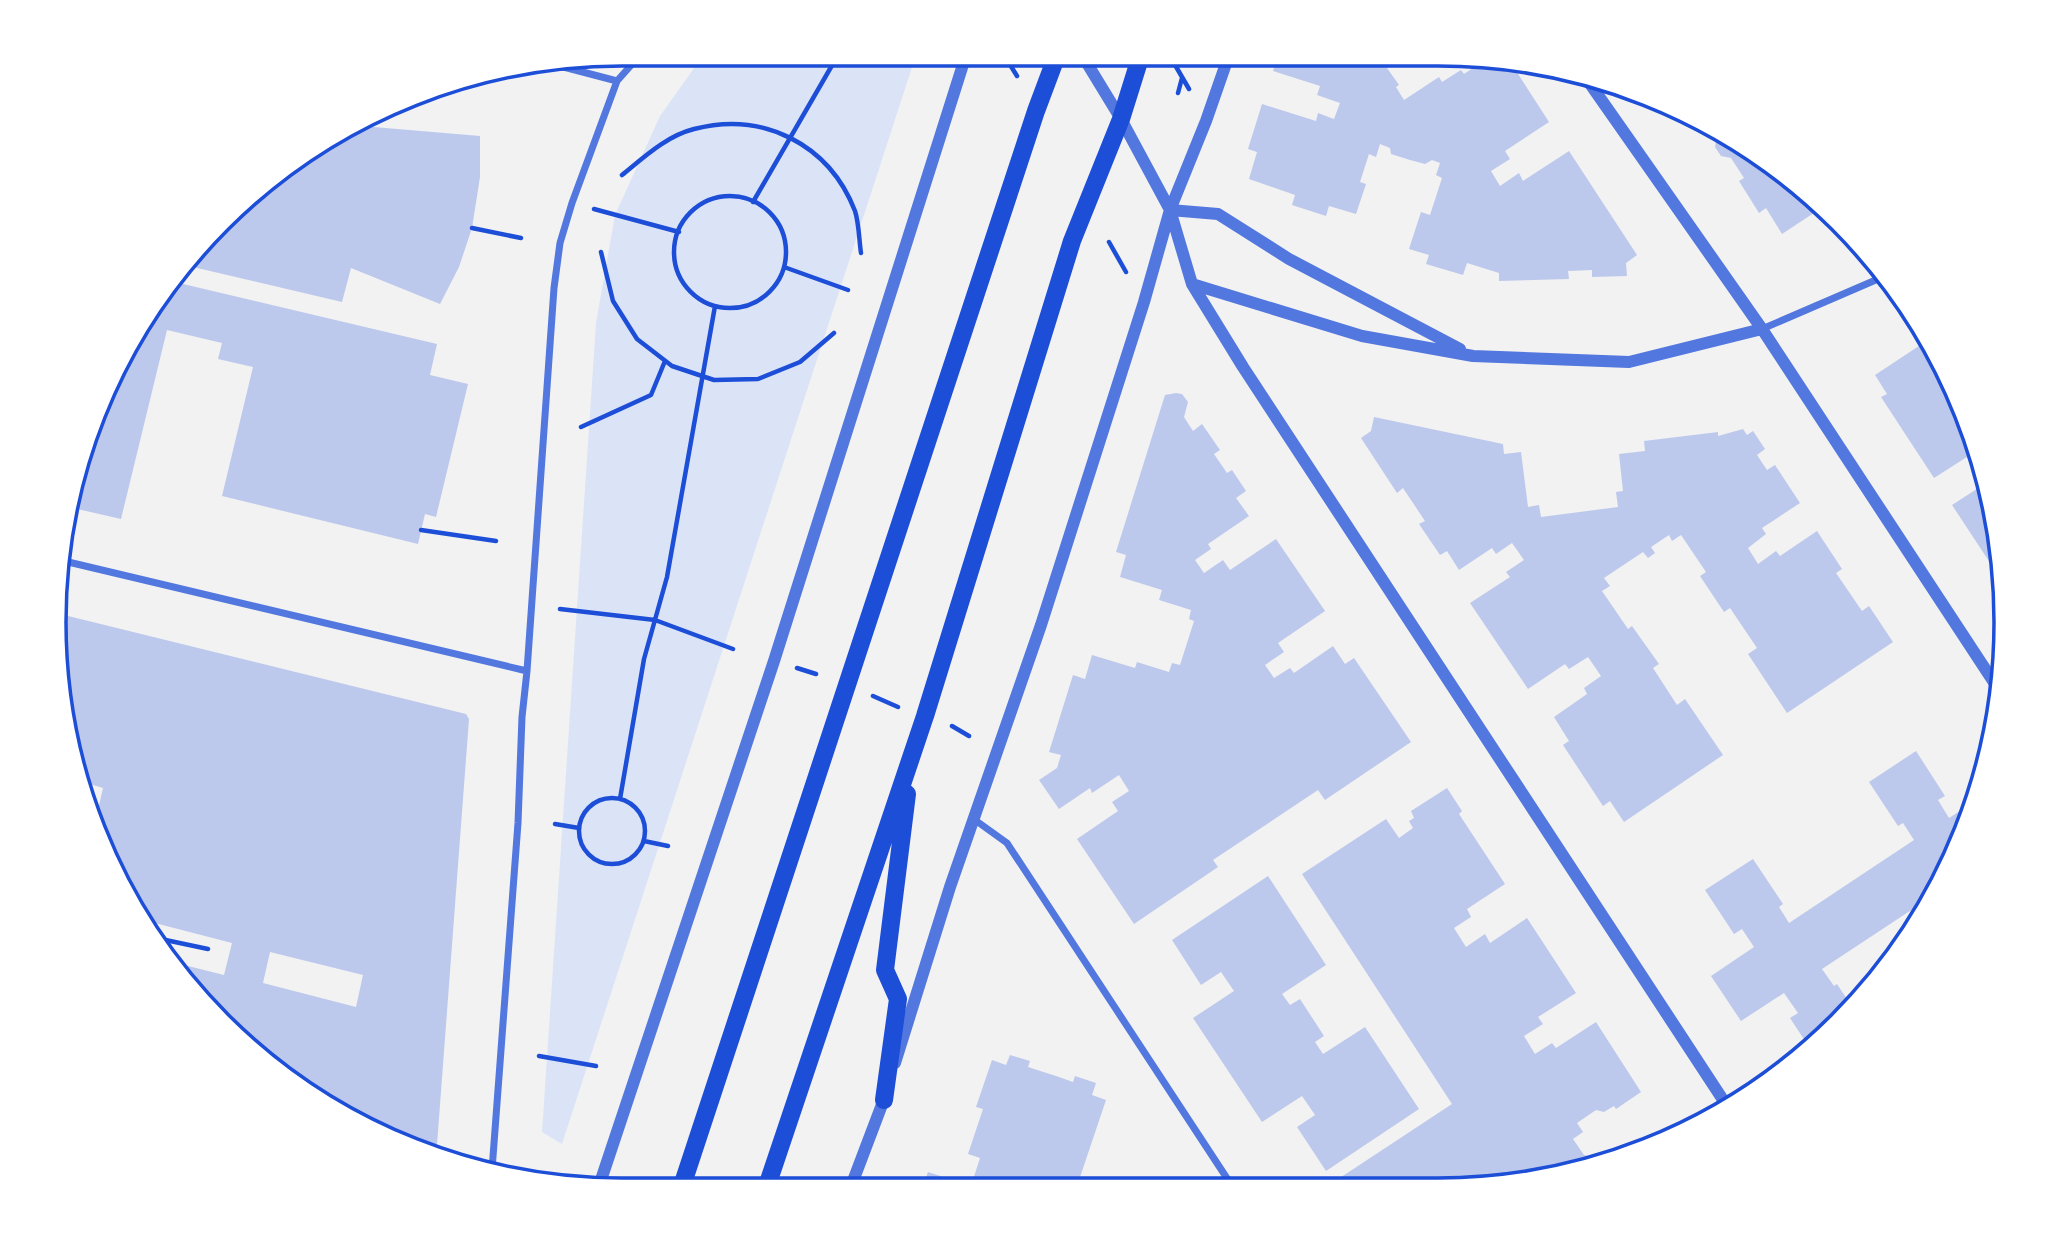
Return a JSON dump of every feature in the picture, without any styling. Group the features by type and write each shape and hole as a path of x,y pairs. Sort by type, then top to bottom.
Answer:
{"main road":[{"path":"684,1178 1027,137 1053,66"},
{"path":"769,1178 959,610 1072,241 1121,119 1138,66"},
{"path":"884,1100 898,999 885,970 911,754"}],"street":[{"path":"493,1162 517,836 522,717 553,301 560,243 617,81 630,66"},
{"path":"602,1177 774,660 963,66"},
{"path":"1089,66 1170,210 1192,284 1243,367 1722,1099"},
{"path":"854,1178 884,1100 950,887 1041,625 1144,302 1170,210 1225,66"},
{"path":"572,69 617,81"},
{"path":"1593,89 1762,329 1990,677"},
{"path":"1170,210 1218,214 1323,278 1473,356"},
{"path":"1192,284 1362,336 1473,356 1629,362 1762,329 1876,280"},
{"path":"70,562 527,671"},
{"path":"975,820 1007,843 1227,1178"}],"path":[{"path":"753,202 832,66"},
{"path":"1010,66 1017,76"},
{"path":"1176,66 1189,90"},
{"path":"1178,93 1182,78"},
{"path":"622,175 656,148 691,129 732,122 772,129 808,147 837,176 856,213 861,253"},
{"path":"729,196 748,199 764,208 776,221 784,237 784,267 772,290 758,301 740,308 715,306 704,302 689,290 679,275 674,257 679,232 683,222 695,208 712,199 729,196"},
{"path":"594,209 679,232"},
{"path":"472,228 521,238"},
{"path":"1109,242 1129,278"},
{"path":"601,252 613,301 637,339 672,366 714,380 758,379 800,362 834,333"},
{"path":"784,267 848,290"},
{"path":"621,799 644,659 667,577 715,306"},
{"path":"580,427 651,395 665,361"},
{"path":"421,530 496,541"},
{"path":"560,609 655,620 733,649"},
{"path":"795,667 816,674"},
{"path":"872,696 898,707"},
{"path":"952,726 970,736"},
{"path":"621,799 638,811 645,830 644,841 632,858 613,865 603,863 584,850 579,839 582,817 588,808 598,801 621,799"},
{"path":"555,824 579,828"},
{"path":"644,841 668,846"},
{"path":"167,940 208,949"},
{"path":"539,1056 596,1066"}],"shaded area":[{"path":"695,66 912,66 562,1144 542,1132 596,323 615,215 660,116"}],"building":[{"path":"1275,66 1390,66 1387,68 1399,85 1396,87 1404,100 1439,77 1442,82 1461,70 1464,74 1473,68 1517,72 1549,122 1505,151 1510,159 1491,171 1500,186 1519,173 1523,181 1569,151 1637,255 1626,263 1627,276 1592,277 1592,270 1568,271 1569,279 1499,281 1499,273 1467,263 1463,275 1426,264 1429,255 1409,249 1421,212 1430,215 1442,178 1436,175 1440,163 1432,160 1425,164 1391,154 1390,148 1380,144 1376,157 1369,154 1360,182 1366,184 1356,214 1329,206 1326,216 1292,205 1295,195 1249,179 1257,152 1248,149 1262,104 1316,121 1318,113 1334,119 1340,103 1317,95 1320,86 1273,71"},
{"path":"371,127 480,136 480,177 472,228 459,267 440,304 351,268 342,302 195,267 229,229 284,181 313,160"},
{"path":"1716,141 1747,160 1814,213 1782,234 1766,208 1759,213 1739,181 1744,178 1731,158 1721,156 1715,147"},
{"path":"181,284 437,344 430,375 468,384 436,517 425,514 418,544 222,496 253,367 218,359 222,343 167,330 121,519 78,509 85,478 109,409 124,376 160,313"},
{"path":"1920,345 1951,409 1968,456 1934,478 1881,397 1887,394 1875,375"},
{"path":"1182,394 1188,402 1184,417 1193,431 1202,424 1220,450 1214,454 1227,473 1232,470 1246,491 1236,498 1249,516 1208,544 1211,549 1195,560 1204,573 1223,560 1230,570 1276,539 1325,611 1278,643 1284,652 1265,665 1274,678 1290,668 1294,673 1333,646 1345,664 1354,658 1411,742 1325,800 1318,790 1213,860 1218,867 1134,924 1077,839 1118,811 1112,802 1129,791 1119,775 1092,793 1090,788 1059,809 1039,780 1057,768 1061,755 1049,752 1073,675 1085,679 1092,655 1135,668 1137,662 1169,672 1172,663 1180,665 1194,621 1189,619 1191,610 1159,600 1162,590 1120,577 1126,555 1116,552 1165,395"},
{"path":"1374,417 1503,444 1504,454 1521,452 1528,507 1539,505 1541,517 1618,507 1616,492 1623,491 1619,454 1645,451 1644,441 1718,432 1718,436 1743,429 1747,435 1753,431 1765,449 1757,455 1767,470 1775,465 1800,503 1762,528 1766,534 1748,548 1758,564 1776,551 1780,556 1817,531 1842,569 1836,573 1862,611 1869,606 1893,642 1787,713 1748,654 1757,648 1730,608 1724,612 1700,576 1706,572 1681,535 1672,541 1669,535 1651,547 1655,553 1648,558 1643,552 1604,578 1610,586 1602,591 1628,629 1632,626 1659,664 1653,668 1677,705 1685,699 1723,755 1624,822 1610,801 1603,806 1563,745 1569,741 1554,717 1587,694 1584,688 1601,676 1588,657 1569,669 1565,664 1528,689 1470,603 1510,577 1506,572 1524,560 1512,543 1496,554 1492,548 1459,570 1447,551 1440,555 1419,524 1425,521 1403,488 1397,493 1361,438 1371,431"},
{"path":"1977,489 1990,563 1952,505"},
{"path":"66,616 466,714 469,719 437,1146 376,1120 313,1084 256,1040 229,1015 185,965 224,975 232,943 155,923 109,835 99,808 103,788 91,784 77,730 71,695","holes":["270,952 363,975 356,1007 263,983"]},
{"path":"1916,751 1945,796 1938,800 1949,818 1960,811 1919,900 1914,908 1822,969 1847,998 1804,1040 1790,1018 1798,1013 1784,993 1741,1021 1711,976 1754,947 1742,929 1734,934 1705,890 1753,859 1783,904 1779,907 1789,923 1914,840 1903,823 1898,826 1869,782"},
{"path":"1447,788 1462,811 1459,814 1505,884 1467,909 1471,917 1454,928 1466,947 1485,934 1490,943 1527,918 1576,993 1538,1017 1543,1024 1524,1036 1535,1054 1552,1043 1556,1048 1596,1022 1641,1092 1616,1109 1614,1106 1604,1112 1596,1110 1577,1123 1583,1132 1573,1139 1584,1155 1590,1156 1511,1173 1438,1178 1340,1178 1452,1104 1302,874 1386,819 1399,838 1413,828 1409,821 1414,818 1411,811"},
{"path":"1268,876 1326,965 1282,994 1290,1005 1300,999 1324,1036 1315,1042 1323,1054 1365,1027 1419,1109 1326,1171 1297,1127 1315,1115 1302,1096 1262,1122 1193,1018 1234,991 1221,972 1201,985 1172,940"},
{"path":"1010,1055 1030,1061 1028,1067 1073,1082 1075,1076 1096,1083 1092,1095 1106,1100 1080,1178 974,1178 980,1158 968,1154 983,1109 976,1107 992,1060 1006,1065"},
{"path":"928,1172 946,1178 926,1178"}]}
